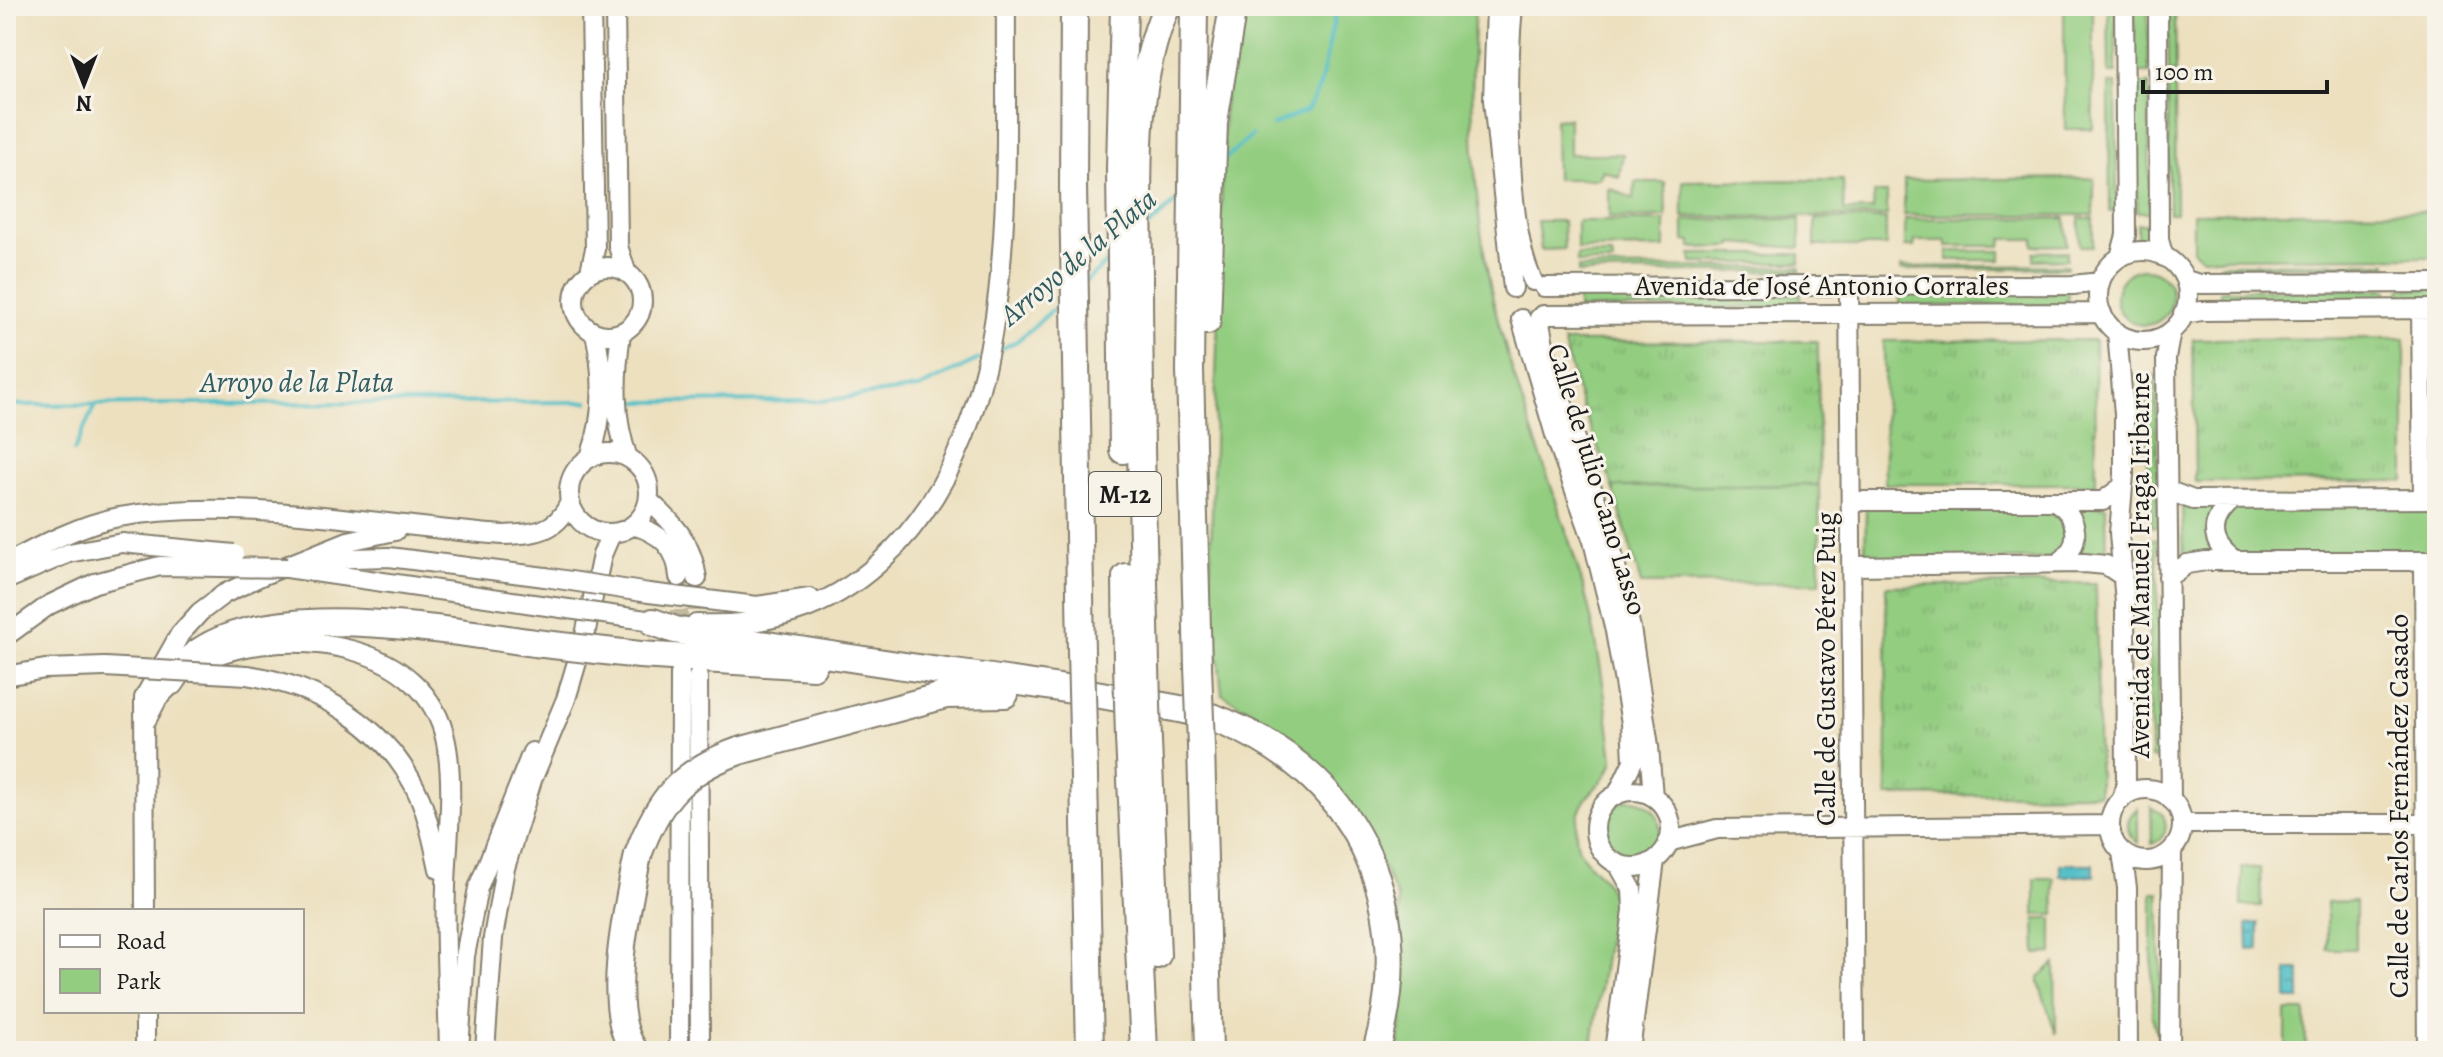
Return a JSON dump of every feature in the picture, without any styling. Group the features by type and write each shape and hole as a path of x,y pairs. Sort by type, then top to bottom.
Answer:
{"highway":[{"name":"M-12","path":"1074,6 1073,186 1090,1051"},
{"name":"M-12","path":"1124,6 1129,168 1120,325 1137,665 1144,1051"},
{"path":"1137,665 1139,299 1129,168 1155,36 1167,6"},
{"path":"1194,6 1192,139 1200,237 1196,484 1198,666 1209,1051"},
{"path":"1200,237 1214,122 1233,6"},
{"path":"172,681 181,665 196,652 254,631 296,623 355,621 640,655 949,672"},
{"path":"649,621 701,635 1067,687 1225,722 1269,744 1303,767 1336,802 1358,835 1378,878 1388,915 1390,986 1376,1051"},
{"path":"635,1051 625,1039 618,994 638,855 650,821 689,774 739,751 946,695 1108,696"},
{"path":"1139,739 1160,1051"}],"street":[{"path":"590,271 595,249 591,6"},
{"path":"615,6 618,246 626,271"},
{"path":"6,580 69,553 122,543 213,551 359,579 649,621 750,624 785,617 840,594 874,568 913,528 955,456 980,395 991,340 1002,213 1006,6"},
{"path":"1496,6 1493,100 1513,288 1509,306 1534,317 1549,304 1524,254 1513,168 1509,102 1513,6"},
{"path":"2120,257 2143,251 2164,257 2177,267 2185,280 2187,302 2171,331 2142,340 2117,332 2102,313 2100,282 2120,257 2126,235 2124,6"},
{"path":"2158,6 2159,240 2164,257"},
{"path":"608,266 626,271 638,282 643,297 641,312 633,325 621,333 595,333 583,326 573,300 576,285 590,271 608,266"},
{"path":"2185,280 2200,284 2437,283"},
{"path":"1513,288 1522,282 1539,284"},
{"name":"Avenida de José Antonio Corrales","path":"1539,284 1849,286 2082,285 2100,282"},
{"name":"Calle de Gustavo Pérez Puig","path":"1849,286 1855,1051"},
{"path":"2167,490 2187,499 2430,499 2429,309 2202,311 2183,314"},
{"name":"Avenida de José Antonio Corrales","path":"1534,317 2102,313"},
{"name":"Calle de Julio Cano Lasso","path":"1534,317 1555,435 1593,541 1615,631 1631,723 1633,761 1617,795"},
{"name":"Calle de Julio Cano Lasso","path":"1534,317 1608,535 1631,628 1649,746 1653,797"},
{"name":"Avenida de Manuel Fraga Iribarne","path":"2171,331 2166,358 2171,800"},
{"name":"Avenida de Manuel Fraga Iribarne","path":"2117,332 2122,359 2123,486 2119,524 2125,603 2126,770 2121,800"},
{"path":"6,564 116,518 192,510 503,535 538,532 556,525 569,504 572,477 590,457 601,429 601,360 595,333"},
{"path":"621,333 617,360 618,430 628,458"},
{"path":"569,504 584,525 611,534 633,525 643,515 649,501 648,484 641,469 628,458 610,452 590,457"},
{"path":"1852,501 2103,501 2123,486"},
{"path":"2234,500 2218,516 2214,532 2218,547 2235,561"},
{"path":"633,525 654,531 671,547 688,577 686,539 649,501"},
{"path":"2054,501 2069,511 2076,531 2071,552 2058,563"},
{"path":"145,909 143,763 147,719 144,698 180,634 200,612 224,594 286,566 348,541 417,528"},
{"path":"485,1051 493,938 505,868 532,780 566,699 585,635 602,555 611,534"},
{"path":"6,636 49,605 95,583 160,566 286,566 353,555 389,557 741,605 783,604 808,599 874,568"},
{"path":"2168,577 2187,564 2235,561 2430,561"},
{"name":"Calle de Carlos Fernández Casado","path":"2427,1051 2432,824 2430,561"},
{"path":"1853,566 2100,563 2121,575"},
{"path":"147,719 172,681 203,661 234,649 265,645 342,646 385,661 411,682 435,712 445,740 449,766 445,896 449,1051"},
{"path":"6,676 45,669 105,667 247,675 275,679 318,695 362,724 389,750 420,799 445,896"},
{"path":"459,1051 465,956 478,888 520,775 573,671"},
{"path":"679,1051 682,1038 689,676 700,1040 704,1051"},
{"path":"2170,1051 2172,851 2182,824 2171,800 2163,794 2144,790 2121,800 2109,825 2115,845 2122,852 2145,861 2172,851"},
{"path":"1614,1051 1633,917 1632,889 1618,864 1599,848 1595,836 1599,812 1617,795 1629,792 1653,797 1669,817 1717,829"},
{"path":"1630,1051 1655,860 1668,842 1669,817"},
{"path":"2182,824 2432,824"},
{"path":"1668,842 1717,829 2109,825"},
{"path":"2122,852 2126,880 2128,1051"},
{"path":"1618,864 1631,867 1655,860"},
{"path":"145,1013 145,1051"}],"green space":[{"path":"1243,6 1475,6 1472,82 1474,158 1487,271 1504,343 1589,607 1613,760 1606,775 1582,805 1576,831 1582,855 1610,889 1613,902 1591,1051 1399,1051 1403,995 1398,899 1357,814 1283,730 1222,694 1210,578 1225,82"},
{"path":"2064,6 2093,6 2093,129 2065,129"},
{"path":"2108,6 2116,6 2116,73 2109,73"},
{"path":"2134,6 2148,6 2149,73 2135,73"},
{"path":"2168,6 2175,6 2176,72 2169,73"},
{"path":"2168,83 2175,83 2176,213 2169,213"},
{"path":"2109,84 2116,84 2117,212 2110,212"},
{"path":"2135,84 2149,84 2150,212 2137,212"},
{"path":"1569,118 1569,154 1623,154 1619,177 1603,170 1599,179 1556,179 1555,119"},
{"path":"2094,178 2094,215 1904,215 1904,180"},
{"path":"1843,180 1844,211 1873,210 1874,193 1887,193 1887,216 1683,217 1683,181"},
{"path":"1635,182 1665,182 1666,217 1609,218 1609,188 1634,199"},
{"path":"2437,211 2437,257 2202,258 2193,250 2193,213"},
{"path":"2066,218 2067,245 2034,246 2034,239 2002,239 2001,246 1947,246 1947,241 1915,241 1914,247 1905,247 1905,219"},
{"path":"2079,218 2093,218 2093,246 2080,246"},
{"path":"1800,219 1800,248 1733,243 1732,247 1691,248 1691,242 1684,241 1684,220"},
{"path":"1815,219 1886,219 1886,246 1815,246"},
{"path":"1537,221 1563,221 1564,249 1541,250"},
{"path":"1577,221 1665,221 1665,248 1577,249"},
{"path":"2137,224 2150,224 2150,245 2137,246"},
{"path":"1948,251 2001,251 2001,260 1948,260"},
{"path":"2067,251 2067,259 2034,260 2034,252"},
{"path":"1691,254 1800,254 1800,263 1692,263"},
{"path":"1577,255 1612,255 1613,263 1577,263"},
{"path":"2387,263 2387,266 2220,267 2220,264"},
{"path":"2067,265 2067,268 1901,270 1901,267"},
{"path":"1800,267 1800,271 1578,273 1578,268"},
{"path":"2144,269 2164,277 2172,297 2164,317 2144,325 2124,317 2116,297 2124,277"},
{"path":"2387,289 2387,302 2220,303 2220,290"},
{"path":"2401,289 2437,289 2437,302 2401,302"},
{"path":"2068,292 2067,305 1900,306 1900,293"},
{"path":"1801,294 1801,307 1578,309 1578,295"},
{"path":"2405,338 2405,481 2195,482 2193,339"},
{"path":"2095,340 2096,484 1885,484 1884,341"},
{"path":"1818,341 1819,485 1613,487 1581,404 1563,342"},
{"path":"2148,375 2156,375 2158,527 2152,527 2151,497 2147,496"},
{"path":"1819,485 1820,583 1641,584 1613,487"},
{"path":"2437,504 2437,557 2184,558 2182,505"},
{"path":"2106,506 2107,559 1865,559 1866,507"},
{"path":"2147,539 2157,539 2159,758 2151,758"},
{"path":"2096,583 2099,794 1887,796 1886,586"},
{"path":"1631,800 1652,808 1660,829 1652,850 1631,858 1610,850 1602,829 1610,808"},
{"path":"2151,807 2163,815 2166,824 2163,836 2152,844"},
{"path":"2138,808 2138,843 2129,831 2128,821"},
{"path":"2242,868 2260,868 2261,906 2242,906"},
{"path":"2035,878 2054,878 2055,915 2035,915"},
{"path":"2152,892 2159,892 2162,1051 2152,1016"},
{"path":"2356,901 2356,949 2327,949 2327,902"},
{"path":"2035,919 2052,919 2052,953 2036,954"},
{"path":"2055,963 2056,1034 2039,983 2039,977"},
{"path":"2286,1011 2305,1011 2306,1048 2286,1048"}],"water":[{"path":"2060,864 2094,864 2094,876 2060,876"},
{"path":"2259,923 2259,949 2248,950 2247,924"},
{"path":"2287,970 2300,970 2300,999 2287,999"}],"waterway":[{"name":"Arroyo de la Plata","path":"1273,125 1307,110 1320,86 1337,6"},
{"name":"Arroyo de la Plata","path":"1224,160 1252,135"},
{"name":"Arroyo de la Plata","path":"1149,226 1181,197"},
{"name":"Arroyo de la Plata","path":"1086,281 1112,258"},
{"name":"Arroyo de la Plata","path":"995,352 1017,341 1064,300"},
{"name":"Arroyo de la Plata","path":"629,402 822,401 919,388 979,359"},
{"name":"Arroyo de la Plata","path":"6,405 588,402"},
{"path":"74,451 95,405"}],"tunnel":[{"path":"696,638 697,578"},
{"path":"679,583 679,642"}]}
